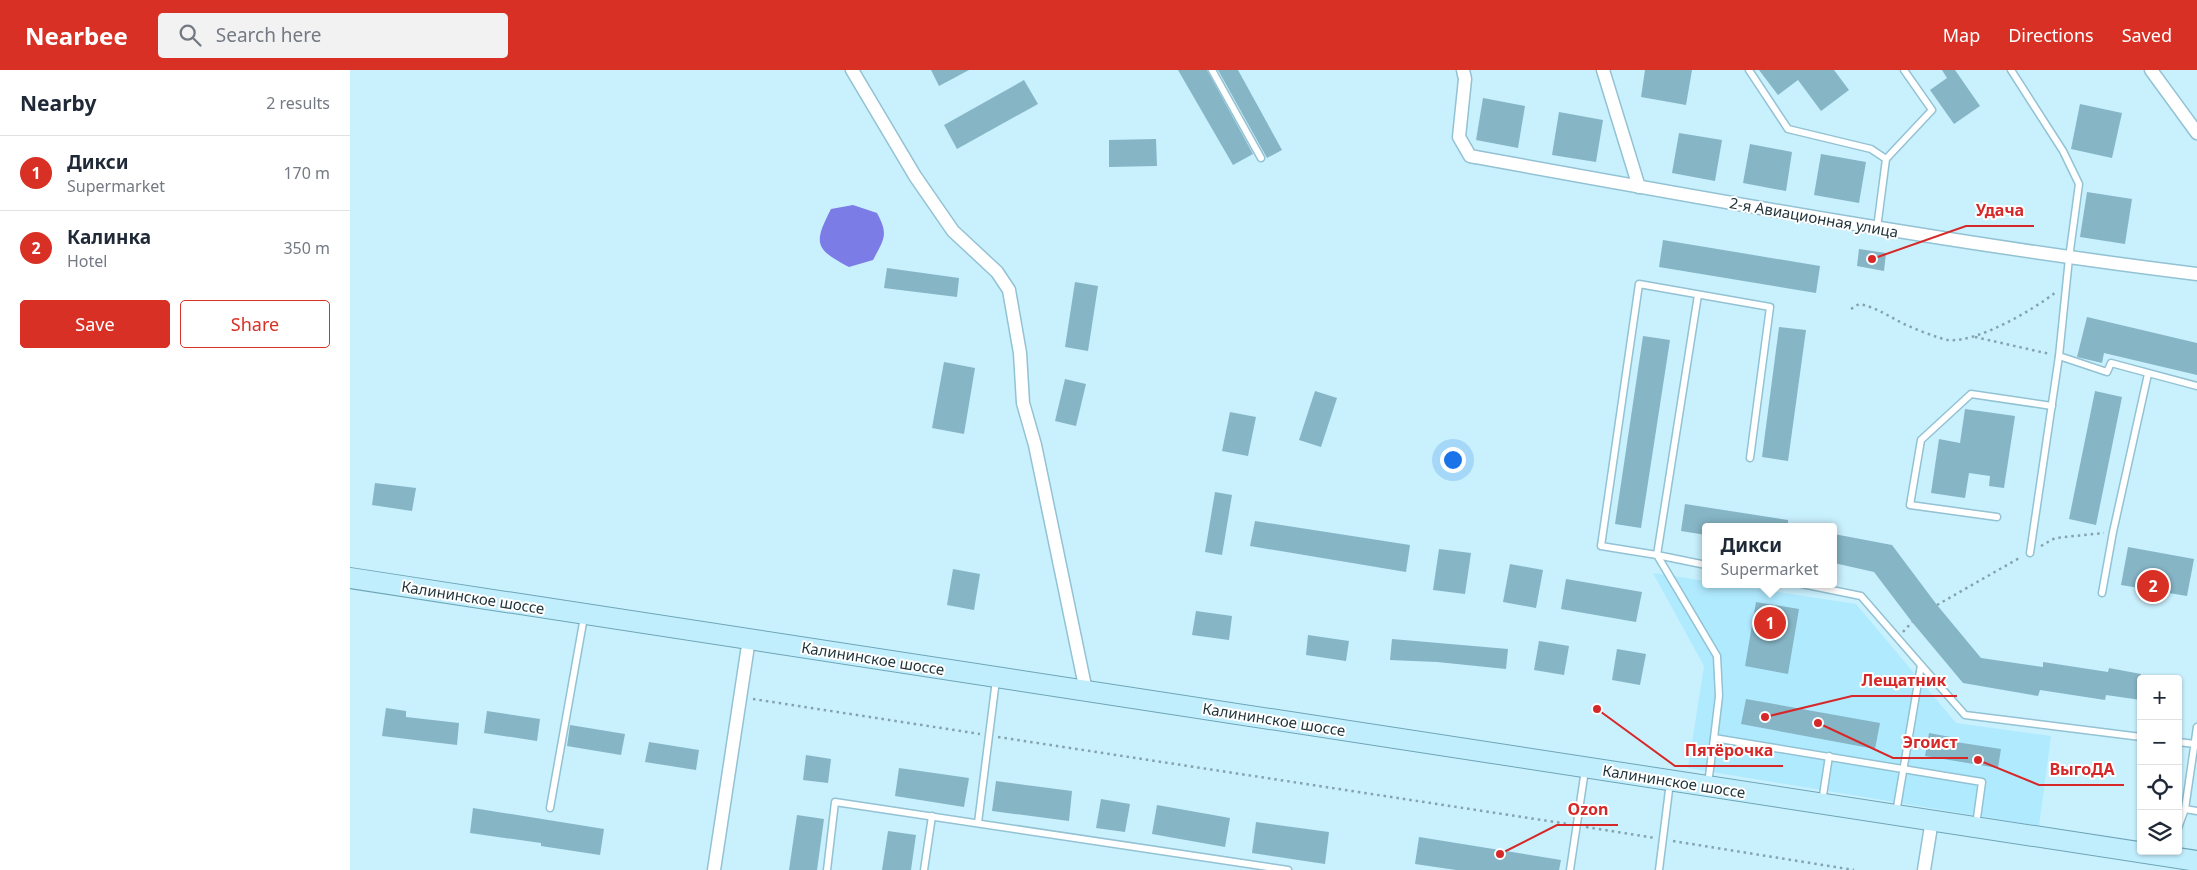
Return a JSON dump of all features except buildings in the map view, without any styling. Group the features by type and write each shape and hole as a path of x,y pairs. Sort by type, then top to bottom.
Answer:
{"main road":[{"name":"Калининское шоссе","path":"350,578 1822,804 2137,850"},
{"name":"Калининское шоссе","path":"2173,855 2197,861"}],"street":[{"path":"852,70 915,176 952,231 997,272 1008,290 1020,353 1023,403 1035,445 1086,690"},
{"name":"2-я Авиационная улица","path":"1463,70 1466,79 1459,137 1470,156 1876,228 2069,258 2197,274"},
{"path":"1603,70 1640,187"},
{"path":"2151,70 2197,133"},
{"path":"714,870 749,639"},
{"path":"1924,870 1932,820"}],"lane":[{"path":"1212,70 1261,158"},
{"path":"1749,70 1788,129 1871,149 1886,159"},
{"path":"1876,228 1886,159 1932,110 1904,70"},
{"path":"2011,70 2062,151 2079,184 2059,356 2030,552"},
{"path":"1702,564 1601,546 1639,284 1770,307 1750,458"},
{"path":"1698,295 1657,556 1717,656 1719,696 1708,786"},
{"path":"2059,356 2107,372 2111,363 2197,386"},
{"path":"2102,594 2112,532 2148,374"},
{"path":"1997,518 1910,505 1921,440 1971,394 2052,406"},
{"path":"1822,588 1861,596 1965,715 2137,736"},
{"path":"550,808 584,614"},
{"path":"1895,815 1921,665"},
{"path":"978,823 996,677"},
{"path":"2182,817 2185,809 2197,727"},
{"path":"1714,738 1982,782 1976,827"},
{"path":"2182,742 2194,744"},
{"path":"1822,804 1829,756"},
{"path":"1570,870 1586,767"},
{"path":"1659,870 1671,780"},
{"path":"828,870 835,802 1288,870"},
{"path":"2185,809 2197,811"},
{"path":"924,870 932,816"}],"path":[{"path":"1851,309 1859,304 1873,306 1905,324 1948,340 1974,336 2039,306 2066,283"},
{"path":"1974,336 2059,356"},
{"path":"740,697 1577,825 1854,870"}],"shaded area":[{"path":"853,205 877,213 881,220 884,237 873,260 849,267 824,250 820,244 820,238 821,230 831,209"},
{"path":"1653,573 1702,580 1702,588 1753,588 1856,604 1956,723 2051,736 2039,826 1688,768 1704,666"}],"place":[{"name":"Удача","path":"1872,259"},
{"name":"Калинка","path":"2153,586"},
{"name":"Дикси","path":"1770,623"},
{"name":"Пятёрочка","path":"1597,709"},
{"name":"Лещатник","path":"1765,717"},
{"name":"Эгоист","path":"1818,723"},
{"name":"ВыгоДА","path":"1978,760"},
{"name":"Ozon","path":"1500,854"}]}
